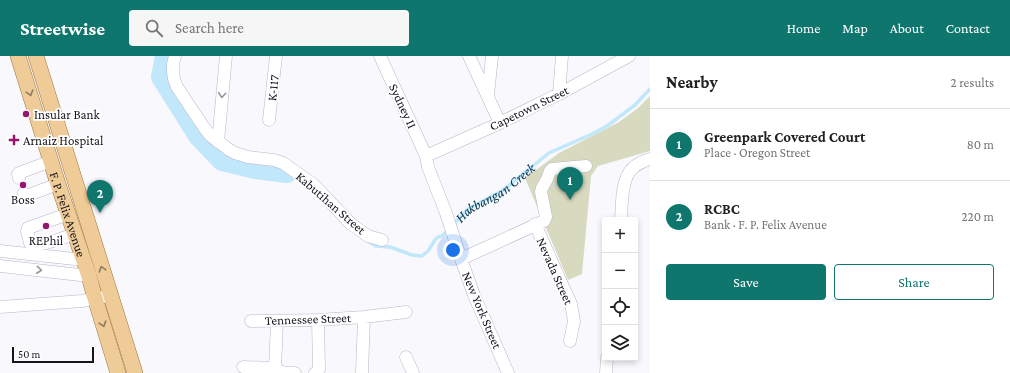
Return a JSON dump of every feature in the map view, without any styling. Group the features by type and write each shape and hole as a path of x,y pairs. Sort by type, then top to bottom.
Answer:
{"main road":[{"name":"F. P. Felix Avenue","path":"18,56 58,184 84,260 118,373"},
{"name":"F. P. Felix Avenue","path":"36,56 134,373"},
{"path":"37,116 53,111"}],"street":[{"name":"Kabutihan Street","path":"175,56 173,72 177,87 205,128 218,142 228,149 248,157 274,160 283,163 313,184 350,224 368,236 382,240"},
{"path":"218,142 226,56"},
{"name":"K-117","path":"269,120 276,56"},
{"name":"Sydney II","path":"380,56 426,156"},
{"path":"470,56 500,123"},
{"path":"488,97 492,56"},
{"path":"559,94 562,56"},
{"name":"Capetown Street","path":"426,156 500,123 559,94 629,56"},
{"name":"New York Street","path":"426,156 428,167 446,213 474,295 508,373"},
{"path":"620,217 624,183 627,176 632,168 650,159"},
{"path":"19,178 19,173 51,161"},
{"path":"461,259 544,221 546,217 541,192 550,171 554,168 586,166"},
{"path":"24,193 26,196 58,184"},
{"path":"68,214 28,228 27,231 30,243 34,245 43,244 75,234"},
{"name":"Nevada Street","path":"535,224 574,313 570,341"},
{"path":"0,253 84,260"},
{"path":"57,272 59,258"},
{"path":"0,266 89,276"},
{"path":"0,307 82,301 110,295"},
{"name":"Tennessee Street","path":"251,320 318,320 406,312"},
{"name":"Tennessee Street","path":"362,373 364,317"},
{"path":"314,373 319,369 318,320"},
{"path":"276,368 277,321"},
{"path":"406,357 413,373"},
{"path":"606,373 607,361"},
{"path":"243,367 276,368 282,373 295,373"}],"green space":[{"path":"650,96 650,151 598,166 591,176 582,274 568,280 525,178 559,153 619,122 638,108"}],"waterway":[{"name":"Hakbangan Creek","path":"165,56 161,77 198,136 222,161 255,169 287,173"},
{"name":"Hakbangan Creek","path":"452,226 468,209 502,191 549,153 607,126 635,105 650,89"},
{"name":"Hakbangan Creek","path":"368,241 376,246 390,247 412,255 422,256 428,251 435,240 448,230"}],"place":[{"name":"Insular Bank","path":"26,114"},
{"name":"Arnaiz Hospital","path":"14,140"},
{"name":"Boss","path":"23,185"},
{"name":"Greenpark Covered Court","path":"570,200"},
{"name":"RCBC","path":"100,213"},
{"name":"REPhil","path":"46,226"}]}
